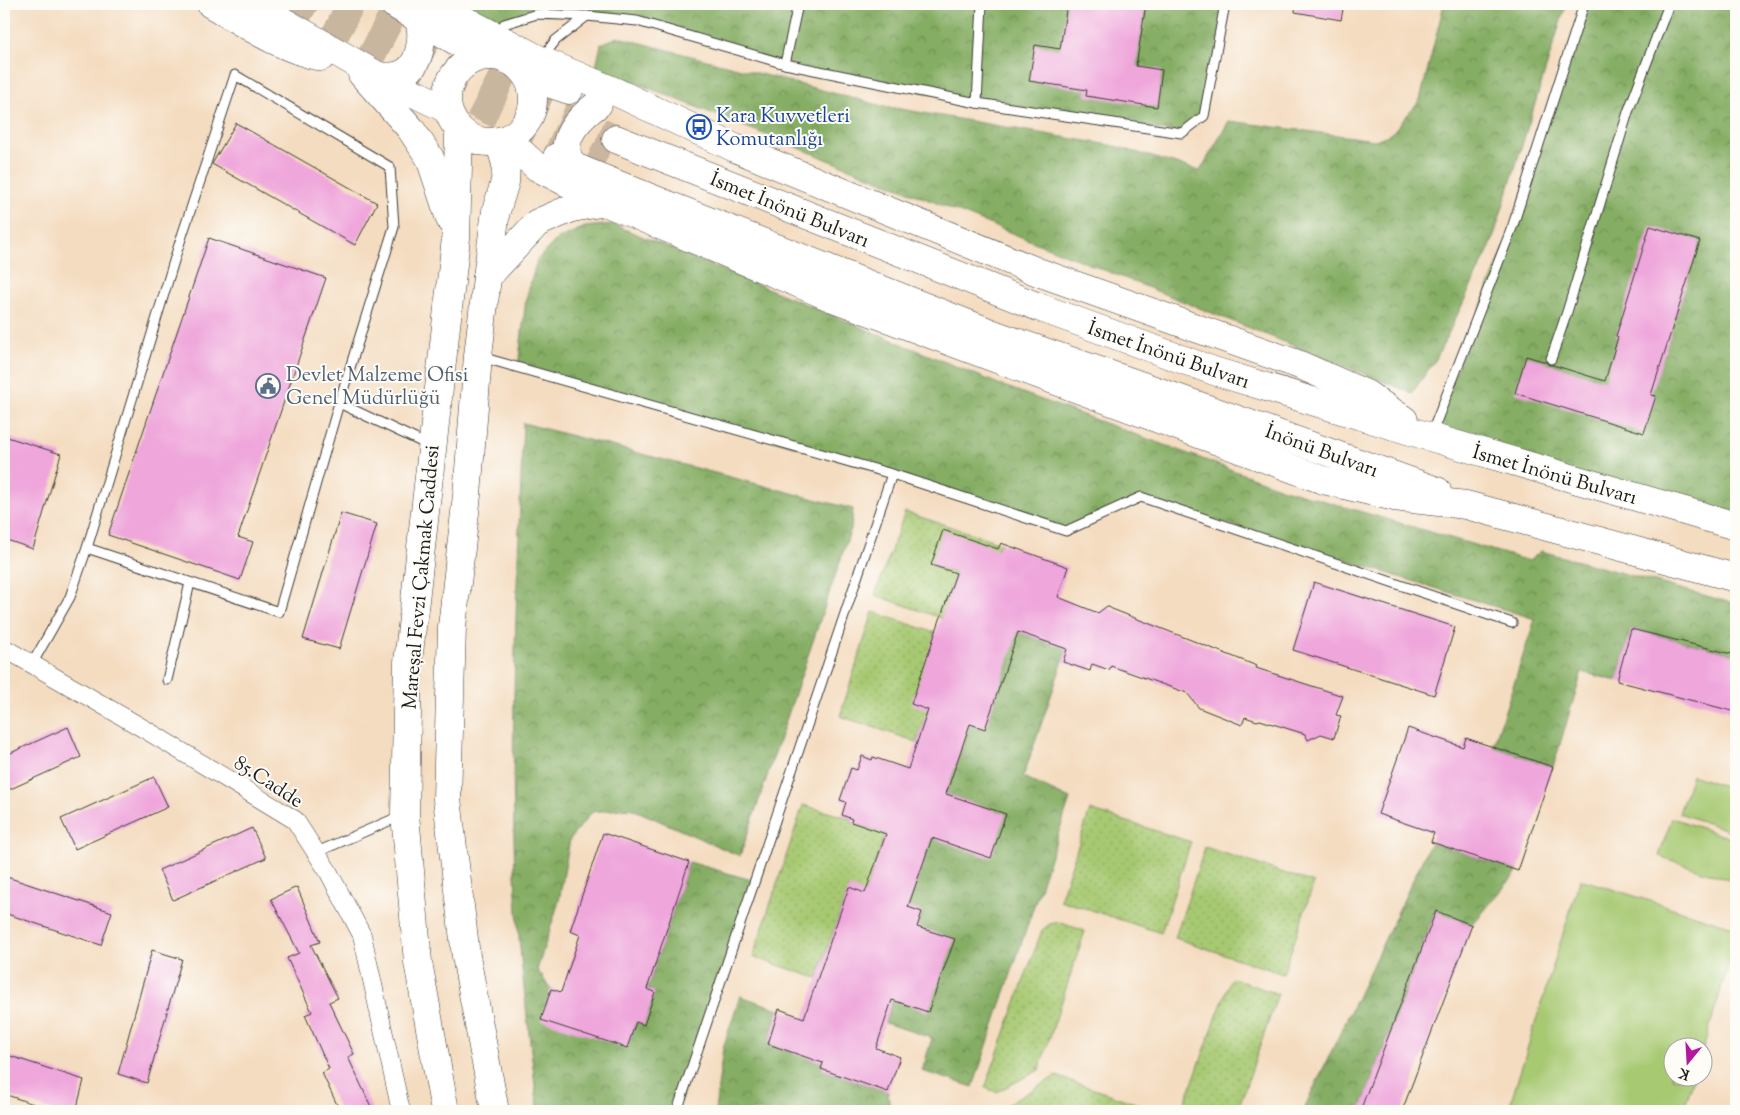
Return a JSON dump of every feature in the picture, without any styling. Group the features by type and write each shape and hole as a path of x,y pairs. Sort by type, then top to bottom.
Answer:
{"main road":[{"path":"210,4 264,34 306,54 334,60 348,58"},
{"path":"253,4 453,120 476,140 491,143 507,138 526,125 534,101 531,70"},
{"path":"378,76 396,76 412,68 418,59 422,27 415,8"},
{"path":"415,8 488,50 598,104 865,217 1430,437"},
{"path":"453,120 446,96 450,82 457,70 488,50"},
{"path":"348,58 410,128 430,158 456,238"},
{"path":"531,70 616,92 753,156 1038,272 1300,365 1366,394 1430,437"},
{"path":"572,166 567,154 568,142 573,129 583,115 598,104"},
{"name":"Mareşal Fevzi Çakmak Caddesi","path":"445,1111 418,962 405,814 408,662 456,238 453,120"},
{"path":"507,138 572,166 996,335 1177,398"},
{"path":"507,138 537,168 605,202 833,298 1323,480 1394,498 1466,505 1736,578"},
{"name":"Mareşal Fevzi Çakmak Caddesi","path":"495,1111 466,956 447,798 452,626 467,495 478,356 496,211 505,182 507,138"},
{"name":"İsmet İnönü Bulvarı","path":"1177,398 610,151 1214,371 1430,437 1736,526"},
{"path":"487,277 537,223 572,208 605,202"},
{"name":"İnönü Bulvarı","path":"1177,398 1448,495 1466,505"}],"street":[{"name":"85.Cadde","path":"6,652 32,664 146,730 295,820 317,852 362,935 401,1111"}],"lane":[{"path":"785,64 797,5 786,4"},
{"path":"977,103 982,4"},
{"path":"488,50 504,24 537,14 637,21 785,64 977,103 1182,134 1204,116 1226,4"},
{"path":"1430,437 1513,225 1584,4"},
{"path":"1551,359 1628,112 1670,4"},
{"path":"531,70 556,40 587,16"},
{"path":"32,664 70,597 88,548 177,251 235,75 390,167 394,227 339,403 279,612 88,548"},
{"path":"478,356 892,474 1066,531 1141,497 1512,623"},
{"path":"339,403 432,447"},
{"path":"677,1111 892,474"},
{"path":"167,680 190,583"},
{"path":"317,852 405,814"}],"green space":[{"path":"434,4 1225,4 1204,116 1182,133 977,103 785,64 637,21 537,14 504,24"},
{"path":"1444,4 1566,4 1491,245 1436,359 1412,393 596,67 601,44 618,37 883,106 1115,146 1200,171 1229,121 1375,140 1391,134 1420,100"},
{"path":"1583,4 1736,4 1736,526 1430,437 1513,225"},
{"path":"612,224 1001,385 1284,489 1529,561 1541,551 1736,604 1736,655 1631,629 1617,681 1582,672 1553,767 1493,747 1535,619 1141,497 1066,531 892,474 518,367 526,299 537,260 557,239 585,227"},
{"path":"523,423 853,509 851,529 740,856 630,808 592,812 570,839 559,901 537,970 551,989 627,1048 636,1022 644,1024 655,992 647,989 689,862 755,881 677,1111 538,1111 519,942 514,840 514,684"},
{"path":"905,512 1001,543 998,549 931,565 956,573 941,618 875,595"},
{"path":"873,612 936,633 928,710 917,742 840,716"},
{"path":"1018,632 1067,649 1023,777 1070,799 973,1087 922,1071 932,1038 885,1023 922,913 908,907 932,838 1005,814 946,794 970,724"},
{"path":"1692,775 1736,790 1736,833 1679,813"},
{"path":"803,805 852,819 851,822 876,831 889,823 865,893 849,888 817,978 753,957"},
{"path":"1090,810 1191,842 1161,933 1060,900"},
{"path":"1672,818 1736,840 1736,870 1732,881 1659,856"},
{"path":"1431,842 1518,871 1472,925 1435,912 1360,1111 1303,1111"},
{"path":"1205,847 1314,883 1283,974 1175,938"},
{"path":"1580,879 1736,928 1736,940 1706,1038 1662,1038 1662,1088 1691,1088 1683,1111 1508,1111"},
{"path":"1058,922 1085,931 1039,1070 997,1092 985,1088 1042,930 1050,924"},
{"path":"1231,978 1278,994 1243,1095 1237,1111 1182,1111"},
{"path":"740,996 779,1009 768,1044 823,1063 821,1069 888,1092 890,1111 715,1111 723,1048"},
{"path":"1056,1076 1158,1111 999,1111"}],"building":[{"path":"1067,4 1146,4 1136,66 1162,70 1157,107 1086,96 1087,90 1029,81 1035,45 1060,49"},
{"path":"1296,4 1344,4 1341,20 1295,12"},
{"path":"236,123 377,203 355,245 212,164"},
{"path":"1650,226 1700,241 1651,395 1656,396 1644,433 1515,393 1526,356 1546,362 1549,365 1605,381 1618,337 1616,336"},
{"path":"209,238 326,278 238,537 253,542 240,580 108,535"},
{"path":"4,436 61,454 33,549 4,539"},
{"path":"341,513 377,524 339,649 303,639"},
{"path":"943,530 998,549 1001,543 1068,567 1058,597 1098,613 1107,606 1257,666 1256,668 1343,696 1336,715 1341,716 1334,738 1321,734 1308,740 1305,734 1260,720 1257,721 1245,717 1242,725 1199,708 1187,693 1111,666 1109,670 1092,664 1090,671 1063,662 1067,649 1018,632 985,729 970,724 946,794 1006,814 991,858 932,838 908,907 922,912 917,927 955,939 928,1012 892,1000 876,1048 900,1057 888,1092 821,1069 823,1063 768,1044 779,1009 804,1018 849,887 865,893 886,834 851,822 852,819 842,815 846,802 840,800 851,768 857,770 862,756 872,760 873,757 908,769 928,710 911,704 956,573 931,565"},
{"path":"1314,582 1455,627 1434,695 1293,650"},
{"path":"1631,629 1736,655 1736,712 1617,681"},
{"path":"68,727 81,757 4,792 4,756"},
{"path":"1408,728 1463,747 1466,738 1553,767 1518,871 1431,842 1434,833 1378,814"},
{"path":"154,777 168,807 75,849 61,819"},
{"path":"252,828 266,858 173,900 159,870"},
{"path":"603,833 689,862 647,989 655,992 644,1025 636,1022 627,1048 541,1020 551,989 561,992 580,935 570,931"},
{"path":"4,876 112,912 101,945 4,913"},
{"path":"297,887 320,942 311,945 338,998 329,1002 354,1054 348,1057 373,1111 340,1111 322,1073 329,1069 305,1015 312,1012 287,958 299,953 271,899"},
{"path":"1436,911 1472,925 1402,1111 1360,1111"},
{"path":"152,950 182,959 147,1083 118,1074"},
{"path":"4,1054 84,1080 76,1111 54,1111 4,1094"}],"tunnel":[{"path":"288,4 350,39 484,108 605,163"},
{"path":"335,4 495,86 616,139"}],"place":[{"name":"Kara Kuvvetleri Komutanlığı","path":"699,127"},
{"name":"Devlet Malzeme Ofisi Genel Müdürlüğü","path":"268,386"}]}
